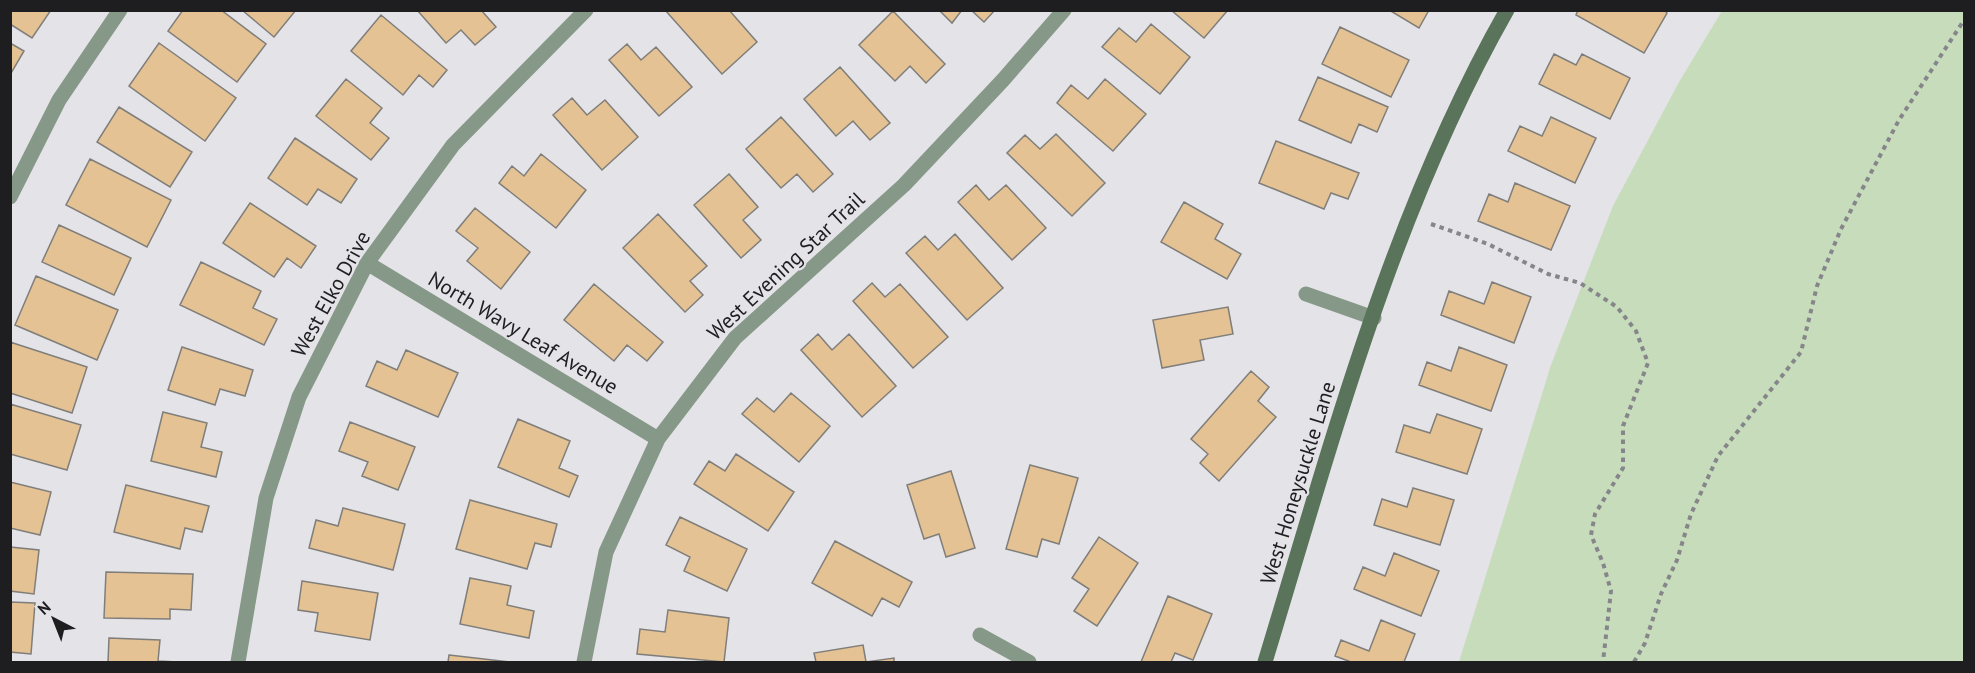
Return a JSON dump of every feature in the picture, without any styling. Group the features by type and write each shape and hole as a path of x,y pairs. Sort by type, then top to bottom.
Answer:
{"street":[{"path":"10,197 59,99 120,10"},
{"name":"West Elko Drive","path":"238,663 270,487 299,397 367,263 453,145 586,10"},
{"name":"West Evening Star Trail","path":"584,663 606,552 658,439 735,338 904,185 1003,80 1064,10"},
{"name":"West Honeysuckle Lane","path":"1265,663 1355,369 1411,216 1478,62 1507,10"},
{"name":"North Wavy Leaf Avenue","path":"367,263 658,439"},
{"path":"1306,294 1374,318"},
{"path":"980,635 1029,663"}],"path":[{"path":"1634,663 1645,643 1661,594 1677,560 1691,514 1718,456 1801,352 1817,286 1841,228 1899,120 1965,20"},
{"path":"1411,216 1488,244 1548,274 1580,283 1617,307 1636,331 1648,363 1623,426 1623,468 1596,514 1591,535 1603,563 1611,591 1603,663"}],"green space":[{"path":"1722,11 1964,11 1964,662 1459,662 1551,365 1613,206 1679,82"}],"building":[{"path":"10,10 51,10 32,38 10,24"},
{"path":"183,10 221,10 266,44 237,82 168,31"},
{"path":"242,10 296,10 274,37"},
{"path":"417,10 481,10 496,27 475,45 461,30 446,43"},
{"path":"665,10 729,10 757,42 722,74"},
{"path":"939,10 962,10 952,23"},
{"path":"971,10 995,10 984,22"},
{"path":"1171,10 1228,10 1204,38"},
{"path":"1389,10 1429,10 1419,28"},
{"path":"1578,10 1664,10 1667,13 1644,53 1576,15"},
{"path":"893,11 945,64 926,83 910,66 895,81 859,45"},
{"path":"381,15 447,70 433,87 419,75 403,95 351,51"},
{"path":"1151,24 1190,57 1160,94 1102,47 1119,28 1136,42"},
{"path":"1340,27 1409,60 1391,97 1322,64"},
{"path":"10,43 24,51 10,75"},
{"path":"159,43 236,98 205,141 129,86"},
{"path":"627,44 641,60 656,47 692,87 659,116 609,60"},
{"path":"1554,54 1576,65 1582,54 1630,78 1610,119 1539,84"},
{"path":"840,67 890,123 870,140 853,121 836,136 804,99"},
{"path":"1318,77 1388,107 1377,132 1359,124 1351,143 1299,120"},
{"path":"346,79 382,108 370,123 389,138 371,160 316,116"},
{"path":"1105,79 1146,114 1113,151 1057,103 1071,85 1088,99"},
{"path":"572,98 587,115 605,100 638,137 602,170 553,115"},
{"path":"119,107 192,152 170,187 97,142"},
{"path":"781,117 833,174 813,192 797,174 781,188 746,149"},
{"path":"1551,117 1596,138 1575,183 1508,151 1520,126 1542,136"},
{"path":"1056,134 1105,183 1072,216 1007,153 1025,135 1040,149"},
{"path":"295,138 357,179 341,203 318,189 307,205 268,178"},
{"path":"1276,141 1359,173 1348,199 1331,193 1324,209 1259,183"},
{"path":"541,154 586,190 556,228 499,183 512,166 524,176"},
{"path":"90,159 171,200 147,247 66,205"},
{"path":"729,174 758,207 743,220 761,240 741,258 694,205"},
{"path":"1515,183 1570,206 1551,250 1478,221 1489,194 1508,202"},
{"path":"976,185 989,200 1006,185 1046,228 1012,260 958,202"},
{"path":"1184,202 1223,224 1215,239 1241,254 1227,279 1161,242"},
{"path":"250,203 316,246 301,268 287,258 274,277 223,243"},
{"path":"475,208 530,252 501,289 467,261 478,248 456,231"},
{"path":"658,214 707,266 690,281 703,295 685,312 623,248"},
{"path":"59,225 131,258 114,295 42,262"},
{"path":"955,234 1003,288 967,320 906,253 925,236 938,250"},
{"path":"201,262 261,291 253,308 277,319 264,345 180,305"},
{"path":"36,276 118,310 97,360 15,325"},
{"path":"1492,282 1531,297 1514,343 1441,315 1449,291 1484,304"},
{"path":"872,283 885,297 900,284 948,337 913,368 853,301"},
{"path":"594,284 663,342 647,361 627,345 614,361 564,320"},
{"path":"1228,307 1233,334 1200,340 1204,360 1162,368 1153,320"},
{"path":"818,334 832,350 849,334 896,386 862,417 801,350"},
{"path":"10,342 87,367 72,413 10,393"},
{"path":"182,347 253,370 245,396 220,389 215,405 168,390"},
{"path":"1459,347 1507,365 1491,411 1419,385 1427,362 1451,371"},
{"path":"406,350 458,373 438,417 366,386 377,361 397,370"},
{"path":"1251,371 1269,387 1258,401 1276,417 1219,481 1200,463 1208,454 1191,439"},
{"path":"791,393 830,426 799,462 742,414 757,398 774,412"},
{"path":"10,404 81,425 67,470 10,454"},
{"path":"163,412 207,423 201,447 222,452 216,477 151,461"},
{"path":"1437,414 1482,429 1467,474 1396,452 1404,425 1430,433"},
{"path":"518,419 570,441 559,468 578,476 569,497 498,467"},
{"path":"350,422 415,447 398,490 362,476 368,462 339,451"},
{"path":"736,454 794,492 768,531 694,484 709,461 725,471"},
{"path":"1030,465 1078,478 1059,544 1042,539 1037,557 1006,549"},
{"path":"951,471 975,548 946,557 939,534 924,539 907,485"},
{"path":"10,482 51,492 40,535 10,528"},
{"path":"126,485 209,506 202,532 185,528 180,549 114,532"},
{"path":"1413,488 1454,500 1440,545 1374,525 1382,499 1407,507"},
{"path":"470,500 557,524 551,547 535,543 527,569 456,549"},
{"path":"343,508 405,524 393,570 309,548 316,520 338,526"},
{"path":"680,517 747,549 727,591 684,571 690,557 666,545"},
{"path":"1099,537 1138,563 1097,626 1074,611 1089,589 1072,578"},
{"path":"835,541 912,582 899,607 882,598 872,616 812,583"},
{"path":"10,547 39,550 34,594 10,591"},
{"path":"1394,553 1439,571 1421,616 1354,589 1363,567 1385,576"},
{"path":"106,572 193,574 191,610 170,609 170,619 104,618"},
{"path":"470,578 511,586 507,605 534,611 529,638 460,624"},
{"path":"302,581 378,593 370,640 315,631 318,613 298,610"},
{"path":"1168,596 1212,614 1193,660 1175,653 1171,662 1141,662"},
{"path":"10,602 35,603 31,654 10,652"},
{"path":"668,610 729,618 724,662 637,654 640,629 665,632"},
{"path":"1381,620 1415,634 1404,662 1351,662 1335,656 1341,640 1369,651"},
{"path":"109,638 160,640 158,661 178,662 108,662"},
{"path":"863,645 866,662 816,662 814,653"},
{"path":"449,655 510,662 448,662"},
{"path":"894,658 894,662 866,662"}]}
